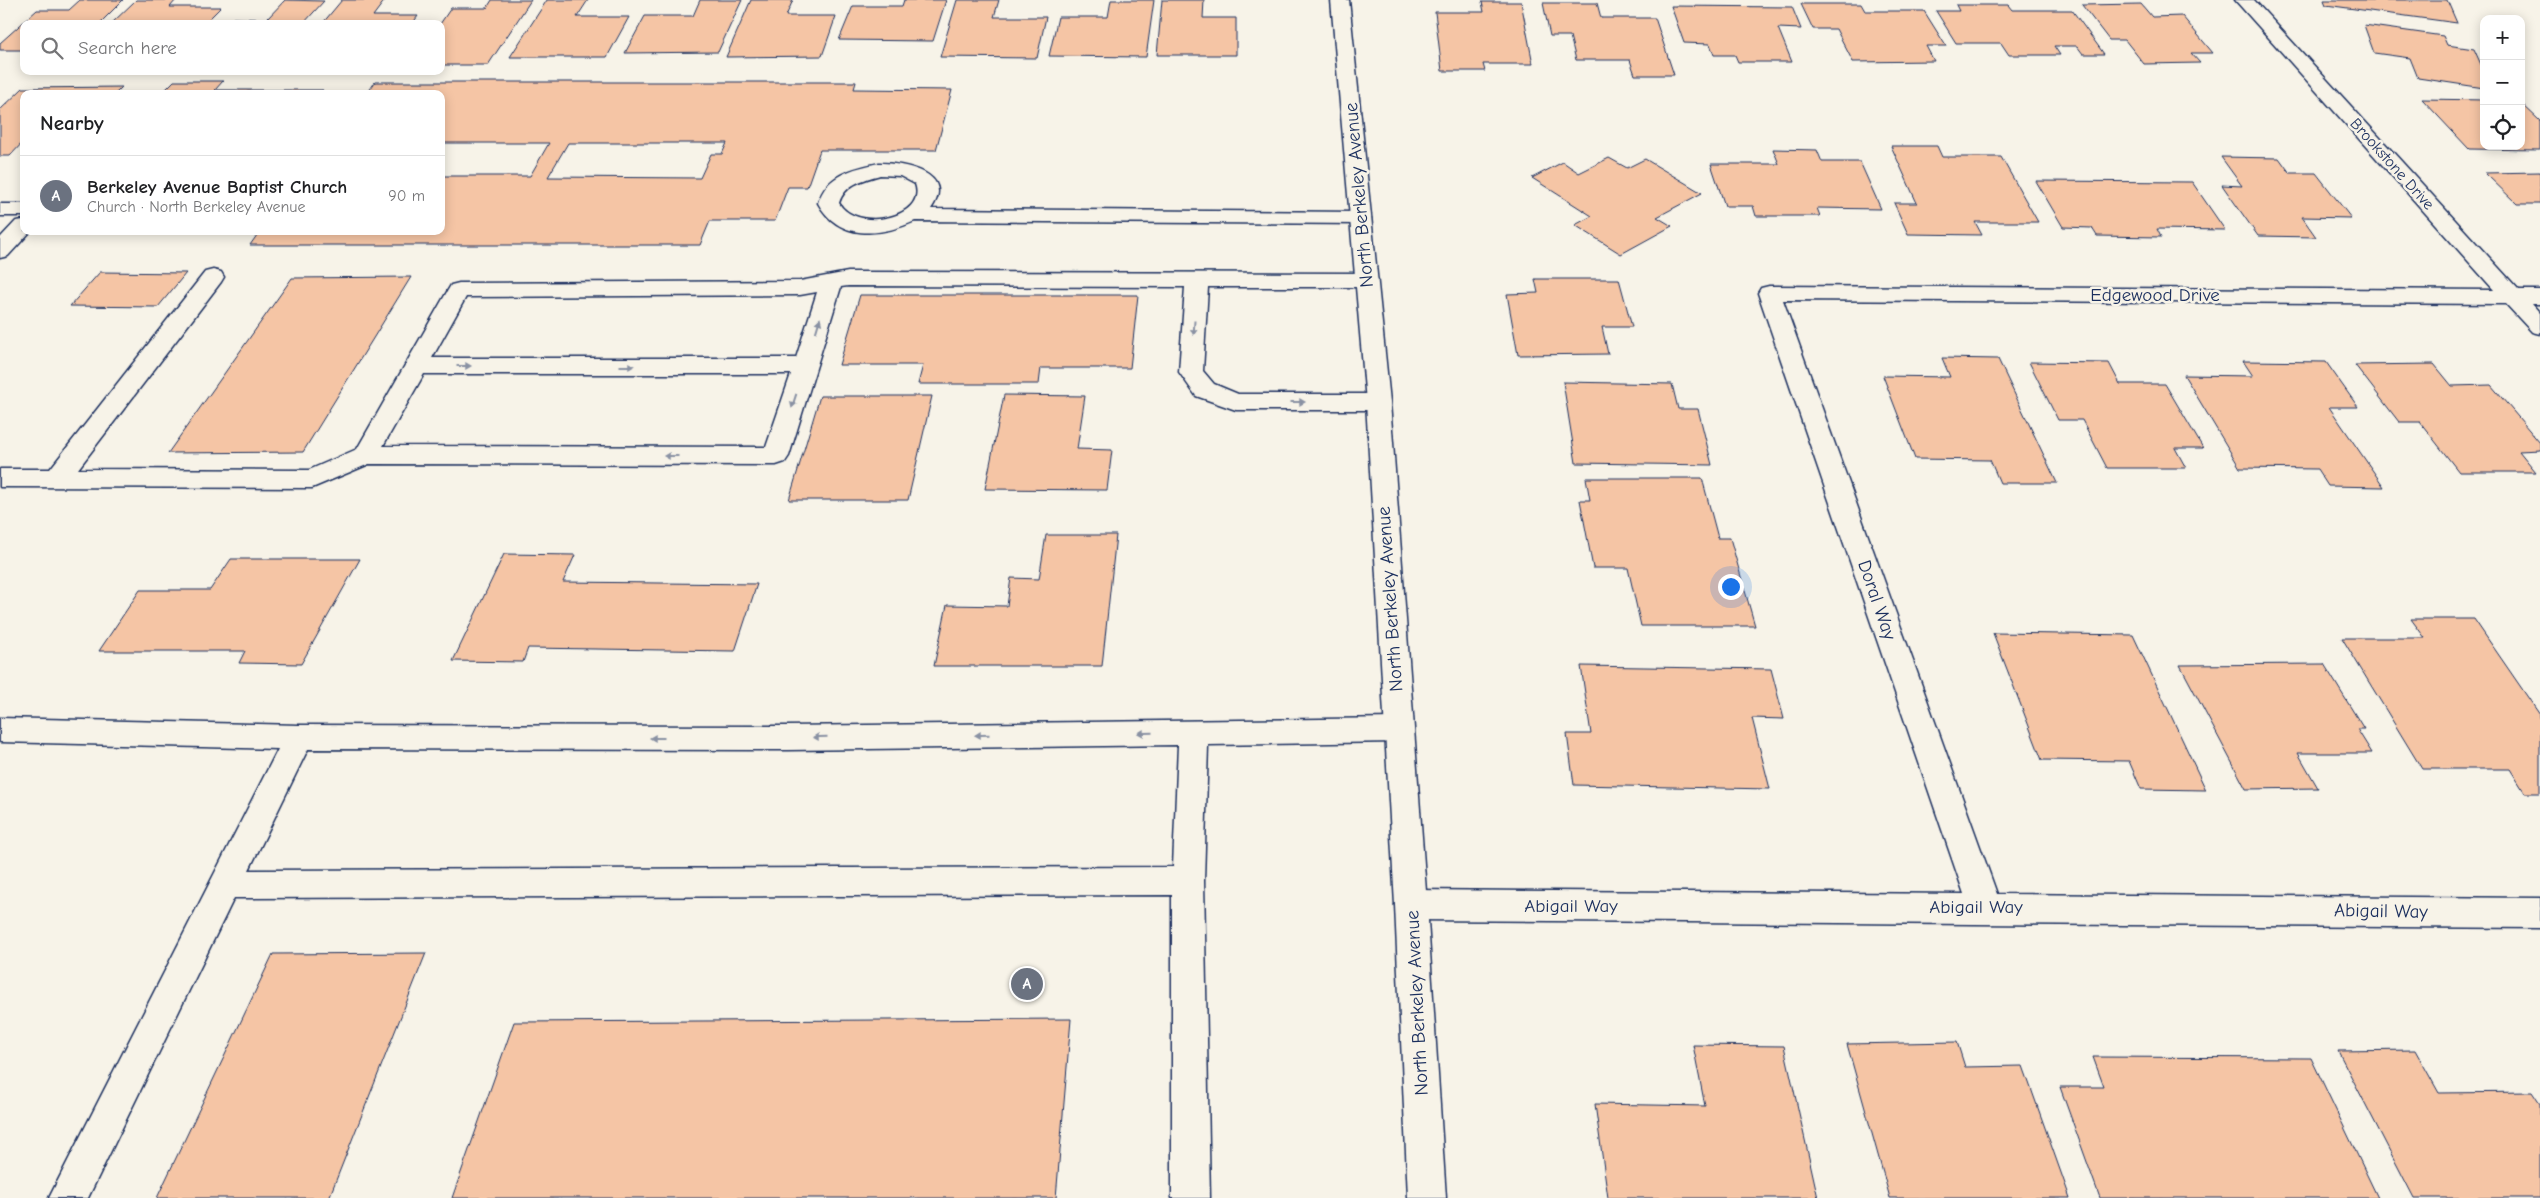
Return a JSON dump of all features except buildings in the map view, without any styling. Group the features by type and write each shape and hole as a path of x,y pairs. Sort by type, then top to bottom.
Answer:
{"street":[{"name":"North Berkeley Avenue","path":"1340,0 1378,402 1398,730 1412,905 1427,1198"},
{"name":"Brookstone Drive","path":"2244,0 2540,327"},
{"path":"0,210 20,210"},
{"path":"912,215 1360,218"},
{"path":"0,251 20,230"},
{"path":"58,478 214,277"},
{"path":"1197,279 1191,372 1205,390 1236,402 1378,402"},
{"path":"366,455 459,290 800,288 848,280 1367,280"},
{"path":"0,478 312,479 366,455 776,456 831,283"},
{"name":"Edgewood Drive","path":"1769,293 2540,297"},
{"name":"Doral Way","path":"1769,293 1985,907"},
{"path":"416,366 805,366"},
{"path":"0,730 299,737 788,738 1398,730"},
{"path":"1191,1198 1188,881 1193,732"},
{"path":"68,1198 299,737"},
{"path":"225,884 1188,881"},
{"name":"Abigail Way","path":"1412,905 1985,907 2540,913"}],"place":[{"name":"Berkeley Avenue Baptist Church","path":"1027,984"}]}
